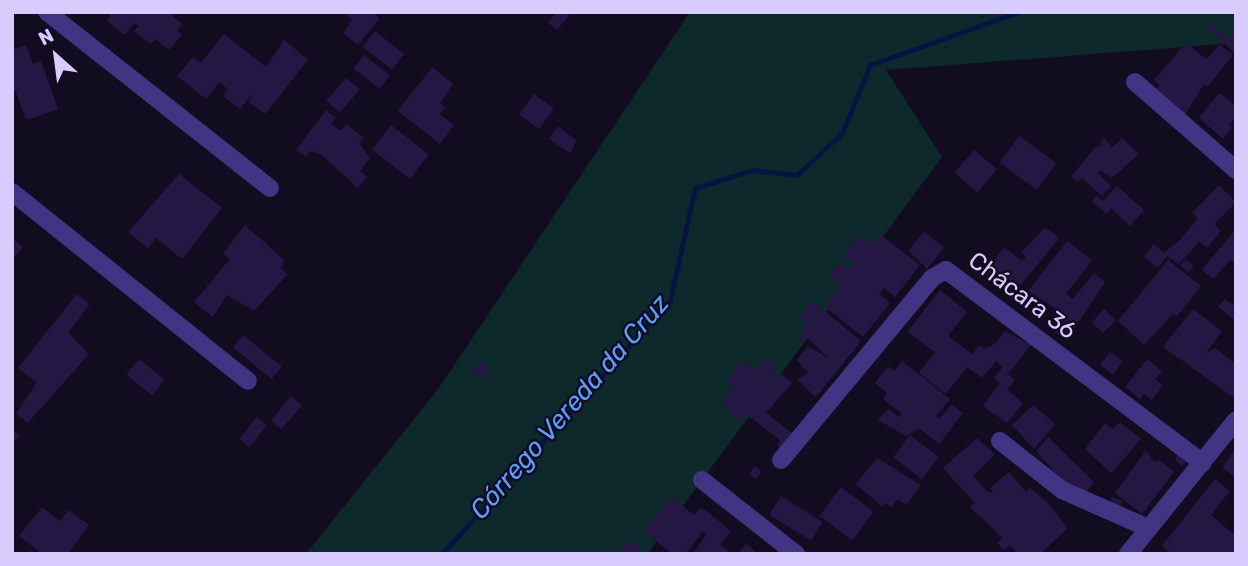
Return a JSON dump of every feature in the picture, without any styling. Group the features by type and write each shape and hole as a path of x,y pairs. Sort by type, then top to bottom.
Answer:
{"street":[{"path":"47,12 270,188"},
{"path":"1135,82 1236,170"},
{"path":"12,192 248,382"},
{"name":"Chácara 36","path":"781,460 932,278 946,270 1202,463"},
{"path":"1128,554 1236,420"},
{"path":"1000,441 1062,490 1148,528"},
{"path":"702,480 796,554"}],"green space":[{"path":"690,12 1236,12 1236,43 886,70 942,157 647,554 306,554 439,388"}],"building":[{"path":"106,12 168,12 182,24 177,31 182,34 169,50 155,39 151,44 134,31 139,26 134,23 124,35 107,21 111,16"},
{"path":"343,12 374,12 379,19 358,45 343,33 352,20"},
{"path":"557,12 570,15 557,30 548,23"},
{"path":"1206,25 1214,25 1230,41 1236,34 1236,55"},
{"path":"375,31 404,54 392,70 363,47"},
{"path":"224,34 266,67 284,40 308,60 265,114 249,102 252,94 240,109 223,96 228,89 219,82 206,99 177,76 193,57 201,63"},
{"path":"1186,43 1206,59 1220,45 1233,55 1207,87 1204,84 1184,116 1155,91 1160,85 1154,80"},
{"path":"26,45 33,64 41,61 58,109 30,119 25,118 15,89 12,95 12,50"},
{"path":"364,55 390,75 380,89 354,68"},
{"path":"432,67 453,84 440,103 445,107 440,114 454,125 440,144 398,111"},
{"path":"346,78 360,90 340,112 326,101"},
{"path":"1219,93 1236,105 1236,117 1229,125 1232,128 1223,139 1199,118"},
{"path":"534,94 554,109 539,129 519,114"},
{"path":"326,110 336,118 331,124 341,131 346,124 364,138 359,143 370,158 360,171 367,177 358,188 322,155 311,151 306,157 296,150"},
{"path":"391,125 429,155 410,179 372,149"},
{"path":"558,126 577,141 570,153 549,139"},
{"path":"1019,136 1056,163 1037,190 1000,163"},
{"path":"1104,137 1112,148 1122,138 1139,154 1112,178 1101,170 1098,173 1111,186 1102,196 1082,178 1078,182 1071,176 1095,148 1103,145 1100,143"},
{"path":"974,150 997,169 978,192 955,173"},
{"path":"179,174 222,208 182,259 156,238 148,248 128,232"},
{"path":"1219,185 1236,202 1214,224 1221,231 1207,248 1199,242 1179,264 1167,256 1158,268 1144,257 1153,244 1164,253 1179,241 1198,218 1192,213"},
{"path":"1117,186 1144,210 1130,226 1111,208 1106,214 1092,201 1096,196 1103,201"},
{"path":"245,225 285,261 280,268 288,274 254,311 227,295 213,317 194,302 230,259 223,254"},
{"path":"1045,227 1059,238 1020,286 1011,278 1014,283 1006,291 985,273 1004,247 1022,261 1026,257 1021,253"},
{"path":"924,231 944,248 927,269 909,251"},
{"path":"1234,231 1236,264 1230,260 1214,279 1202,270"},
{"path":"880,234 920,265 895,297 884,288 879,294 890,303 863,337 824,306 840,285 829,276 839,263 849,270 854,264 843,255 859,235 871,245"},
{"path":"12,238 23,247 12,260"},
{"path":"1067,241 1092,260 1066,294 1073,299 1094,273 1105,282 1066,341 1050,328 1062,313 1028,291"},
{"path":"1185,259 1194,266 1189,272 1180,265"},
{"path":"1168,260 1201,286 1177,316 1173,314 1144,345 1118,321"},
{"path":"940,290 967,312 948,336 972,354 979,345 984,349 995,344 1005,331 1031,345 1008,374 1015,380 1007,390 1023,403 1007,423 983,406 1000,383 994,378 1003,367 996,361 982,378 967,367 946,394 919,373 935,352 907,332"},
{"path":"77,294 90,304 68,333 89,354 28,423 16,414 37,382 18,368"},
{"path":"1225,299 1236,307 1236,321 1218,307"},
{"path":"811,300 861,341 816,397 797,380 808,373 797,360 808,346 828,358 808,338 804,343 798,338 807,324 799,318"},
{"path":"1104,309 1116,320 1103,333 1092,322"},
{"path":"1193,309 1222,331 1206,353 1215,348 1236,364 1236,399 1163,347"},
{"path":"243,335 282,366 272,379 233,347"},
{"path":"1110,352 1123,362 1113,374 1100,365"},
{"path":"139,359 165,380 152,395 126,375"},
{"path":"1147,359 1162,371 1155,379 1163,385 1152,400 1144,394 1140,399 1125,387"},
{"path":"744,360 757,371 767,360 777,368 770,375 774,379 780,373 792,383 766,413 793,434 781,448 777,445 780,440 746,414 741,421 721,405 734,387 726,381"},
{"path":"902,361 950,399 936,416 939,419 952,404 963,413 939,444 919,428 906,436 878,420 888,409 899,417 902,414 883,399 887,393 875,383 888,366 894,371"},
{"path":"481,363 486,365 486,375 481,377 476,375 474,370 476,365"},
{"path":"291,396 302,406 281,429 271,421"},
{"path":"1033,405 1055,424 1034,449 1012,425"},
{"path":"257,417 267,425 249,447 239,439"},
{"path":"1120,422 1141,439 1111,473 1085,449 1105,423 1113,429"},
{"path":"12,429 20,435 12,444"},
{"path":"910,435 939,457 922,479 893,457"},
{"path":"1048,437 1094,482 1086,493 1060,479 1036,451"},
{"path":"977,438 995,455 973,476 987,491 994,493 990,488 1009,472 1026,492 1030,488 1046,501 1068,528 1040,554 1018,554 1010,545 1004,550 997,543 1003,538 970,507 975,503 943,468"},
{"path":"1236,449 1236,478 1222,467"},
{"path":"1146,450 1154,462 1160,460 1174,472 1142,514 1115,493"},
{"path":"1178,455 1186,461 1182,466 1175,460"},
{"path":"877,458 921,485 906,505 898,499 891,507 885,503 882,507 856,484"},
{"path":"755,466 762,472 756,479 749,474"},
{"path":"1215,479 1230,491 1211,515 1236,536 1236,554 1172,554 1162,546"},
{"path":"841,487 874,512 852,540 819,516"},
{"path":"781,496 823,522 811,541 769,515"},
{"path":"672,497 694,515 701,507 731,531 720,544 732,554 693,554 707,533 703,532 685,554 672,554 643,531"},
{"path":"1112,497 1123,501 1119,508 1109,505"},
{"path":"42,507 60,521 69,510 89,525 68,554 42,554 19,536"},
{"path":"628,540 646,554 620,551"},
{"path":"746,544 758,554 738,554"}],"waterway":[{"name":"Córrego Vereda da Cruz","path":"442,554 670,300 695,188 752,170 797,175 842,133 870,65 1018,12"}]}
